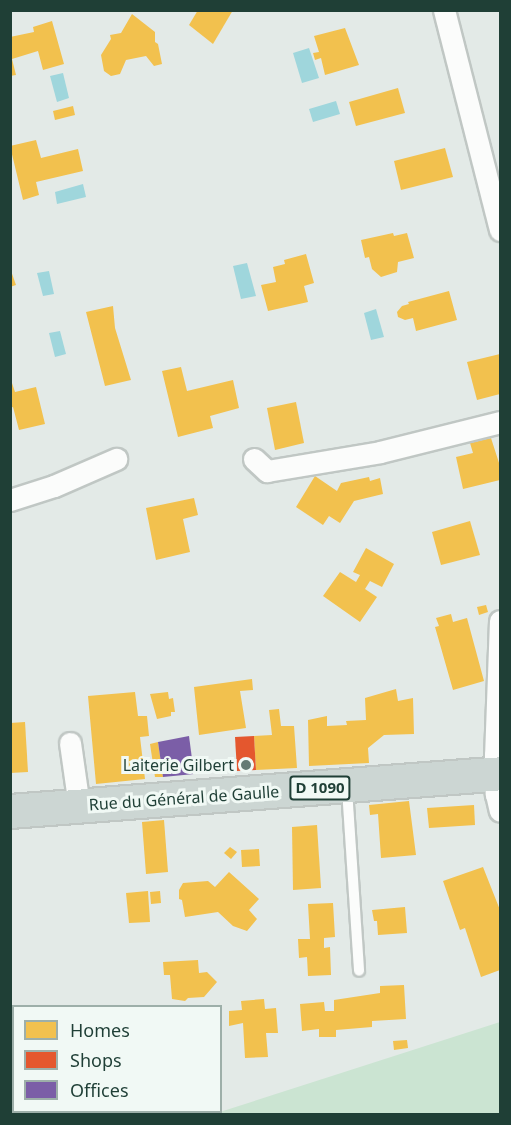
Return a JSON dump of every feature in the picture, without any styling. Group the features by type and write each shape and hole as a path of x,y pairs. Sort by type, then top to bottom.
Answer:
{"main road":[{"name":"Rue du Général de Gaulle","path":"10,811 498,773"}],"street":[{"path":"444,10 501,230"},
{"path":"254,459 267,471 380,452 501,422"},
{"path":"10,500 54,486 116,459"},
{"path":"501,621 498,773 501,811"},
{"path":"70,743 79,806"}],"lane":[{"path":"347,786 359,971"}],"green space":[{"path":"500,1022 500,1114 206,1114 222,1111"}],"water":[{"path":"309,48 319,78 302,83 293,53"},
{"path":"63,73 69,98 57,102 50,76"},
{"path":"336,101 340,114 313,122 309,109"},
{"path":"83,184 86,197 57,204 55,192"},
{"path":"247,263 256,296 241,299 233,266"},
{"path":"49,271 54,294 43,296 37,273"},
{"path":"376,309 384,337 371,340 364,313"},
{"path":"60,331 66,354 55,357 49,333"}],"building: Homes":[{"path":"198,10 233,10 213,44 189,25"},
{"path":"132,14 155,32 155,42 158,44 162,64 154,66 146,56 126,60 120,74 111,76 104,71 101,55 111,39 110,35 121,33"},
{"path":"52,21 64,64 43,70 38,51 12,59 16,75 10,76 10,37 34,32 33,27"},
{"path":"345,28 359,65 325,75 321,58 315,60 313,53 319,52 314,36"},
{"path":"398,88 405,113 356,126 349,102"},
{"path":"73,106 75,115 55,120 53,111"},
{"path":"36,140 41,158 78,149 83,171 36,182 39,195 23,200 10,146"},
{"path":"445,148 453,177 401,190 394,161"},
{"path":"393,233 394,236 407,233 414,258 398,262 397,272 381,277 372,269 369,257 365,258 361,240"},
{"path":"306,254 314,283 304,286 308,302 268,311 261,285 276,282 273,267 285,264 284,260"},
{"path":"10,268 16,285 10,287"},
{"path":"449,291 457,320 416,331 413,318 405,320 398,317 397,312 402,306 409,304 408,302"},
{"path":"113,306 115,328 131,380 105,386 86,312"},
{"path":"500,354 500,394 477,400 467,362"},
{"path":"181,367 187,391 233,380 239,408 210,416 213,428 178,437 162,371"},
{"path":"10,377 15,392 36,387 45,424 19,430 13,407 10,408"},
{"path":"296,402 304,443 275,450 267,408"},
{"path":"491,438 500,466 500,480 463,489 456,457 473,453 470,443"},
{"path":"315,476 337,491 341,483 369,477 370,481 380,478 383,494 354,501 340,523 329,516 323,525 296,507"},
{"path":"194,498 198,515 183,519 190,552 156,560 146,508"},
{"path":"470,521 480,555 441,565 432,532"},
{"path":"366,548 394,564 382,587 370,581 365,589 377,597 360,622 323,596 340,572 356,582 360,575 353,572"},
{"path":"486,605 488,612 479,615 477,607"},
{"path":"451,614 453,622 467,618 484,681 453,690 435,627 439,626 436,618"},
{"path":"252,679 253,690 240,691 246,728 199,735 194,687"},
{"path":"396,689 398,701 413,698 414,734 384,735 368,748 369,763 309,766 308,720 327,716 327,726 347,725 346,721 366,720 365,698"},
{"path":"135,692 138,716 147,716 149,736 140,737 145,779 96,784 88,696"},
{"path":"168,692 169,699 173,698 175,712 171,712 171,716 157,719 150,694"},
{"path":"279,709 281,726 294,726 297,768 256,770 254,736 272,735 269,710"},
{"path":"25,722 28,772 10,773 10,723"},
{"path":"158,742 163,777 155,777 150,744"},
{"path":"409,801 416,855 381,858 378,814 370,815 369,805"},
{"path":"474,805 475,825 429,828 427,808"},
{"path":"164,820 168,872 146,874 142,822"},
{"path":"317,825 321,888 293,890 292,827"},
{"path":"230,847 237,852 231,859 224,853"},
{"path":"259,849 260,866 242,867 241,850"},
{"path":"483,867 500,910 500,970 481,977 465,928 460,930 443,881"},
{"path":"229,872 259,899 249,910 257,919 247,931 233,926 218,912 185,917 182,900 179,899 179,890 183,883 208,881 215,887"},
{"path":"148,891 150,922 129,923 126,893"},
{"path":"160,891 161,903 151,904 150,892"},
{"path":"333,903 335,937 324,938 324,948 330,947 331,975 308,976 307,957 299,958 298,939 310,939 308,904"},
{"path":"405,907 407,933 378,935 377,921 374,921 372,910"},
{"path":"198,960 199,973 207,972 217,982 204,997 188,998 185,1001 172,999 170,975 164,975 163,962"},
{"path":"404,985 406,1019 372,1021 372,1027 336,1030 336,1037 319,1037 319,1029 302,1031 300,1004 324,1002 325,1011 334,1011 334,1000 380,993 380,986"},
{"path":"264,999 265,1009 276,1008 278,1033 266,1033 268,1057 245,1058 243,1023 229,1026 229,1011 242,1010 241,1001"},
{"path":"11,1014 12,1113 32,1113 10,1114"},
{"path":"407,1040 408,1048 394,1050 393,1041"}],"building: Shops":[{"path":"254,736 256,770 237,771 235,737"}],"building: Offices":[{"path":"189,736 194,774 163,777 158,742"}],"place":[{"name":"Laiterie Gilbert","path":"246,765"}]}
